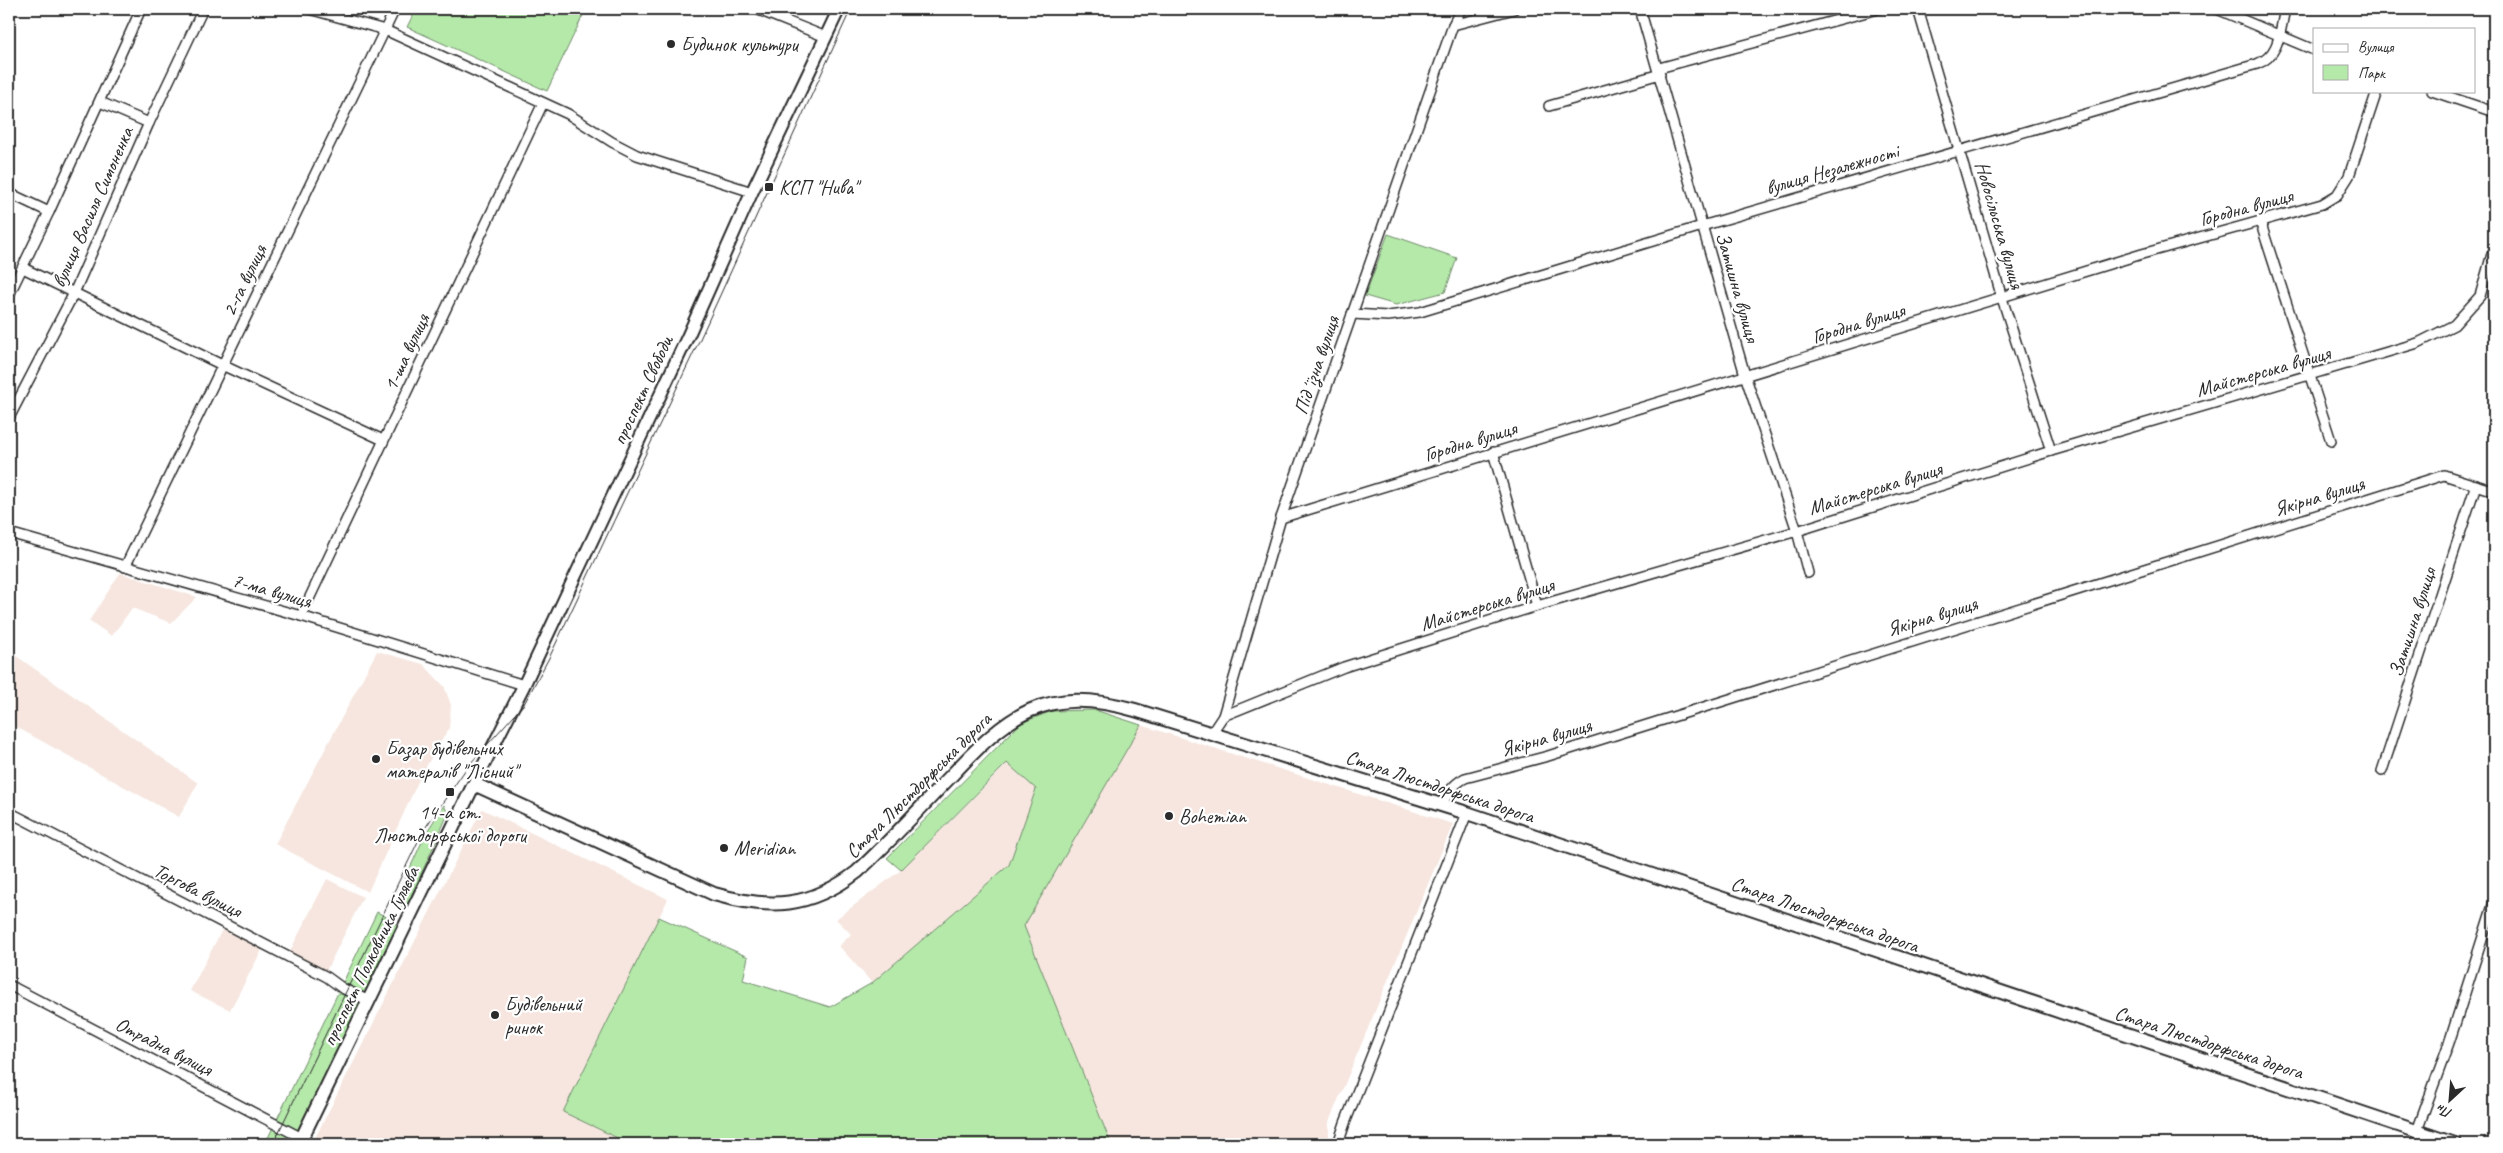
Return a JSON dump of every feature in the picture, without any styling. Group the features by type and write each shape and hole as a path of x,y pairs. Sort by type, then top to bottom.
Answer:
{"main road":[{"name":"Стара Люстдорфська дорога","path":"474,784 714,894 740,902 783,905 821,895 839,886 857,872 995,731 1025,712 1067,701 1099,701 1116,704 1467,813 2455,1144"},
{"name":"проспект Полковника Гуляєва","path":"300,1141 474,784"}],"street":[{"name":"вулиця Василя Симоненка","path":"9,295 100,102 141,9"},
{"name":"вулиця Василя Симоненка","path":"9,418 74,293 149,123 203,9"},
{"path":"309,9 385,30 568,114 631,152 752,192"},
{"name":"2-га вулиця","path":"125,567 395,9"},
{"path":"756,9 826,37"},
{"name":"проспект Свободи","path":"474,784 524,684 688,336 752,192 839,9"},
{"name":"Підʼїзна вулиця","path":"1211,734 1222,716 1281,518 1453,25 1461,9"},
{"path":"1453,25 1514,9"},
{"name":"Затишна вулиця","path":"1640,9 1660,71 1745,375 1797,531 1808,573"},
{"path":"1549,106 1660,71 1878,9"},
{"name":"Новосільська вулиця","path":"1918,9 1961,150 2002,298 2051,451"},
{"path":"2217,9 2269,29 2279,36 2313,50"},
{"name":"вулиця Незалежності","path":"1352,314 1388,316 1420,312 1702,226 2256,64 2271,55 2279,36 2285,9"},
{"name":"Городна вулиця","path":"1281,518 2142,254 2312,208 2337,194 2349,176 2377,92"},
{"path":"2435,92 2494,112"},
{"path":"100,102 149,123"},
{"name":"1-ша вулиця","path":"301,616 543,103"},
{"path":"9,193 49,212"},
{"path":"2260,221 2331,441"},
{"name":"Майстерська вулиця","path":"1222,716 1344,667 1537,606 1797,531 2051,451 2418,343 2440,334 2454,324 2480,296 2494,247"},
{"path":"22,268 222,365 383,440"},
{"path":"1493,452 1537,606"},
{"name":"Якірна вулиця","path":"1442,805 1450,790 1465,778 1548,756 2444,475 2476,485"},
{"path":"2476,485 2494,491"},
{"name":"Затишна вулиця","path":"2382,771 2476,485"},
{"name":"7-ма вулиця","path":"9,533 301,616 524,684"},
{"name":"Торгова вулиця","path":"9,812 328,977 342,988 369,1001"},
{"path":"1338,1144 1467,813"},
{"path":"2417,1131 2450,1040 2494,902"},
{"name":"Отрадна вулиця","path":"9,985 300,1141"}],"shaded area":[{"path":"120,573 197,597 171,623 132,608 112,636 89,621"},
{"path":"9,651 198,783 179,817 9,723"},
{"name":"Базар будівельних матералів \"Лісний\"","path":"377,651 423,664 444,686 451,705 449,728 421,775 368,892 275,844"},
{"path":"1141,725 1453,824 1329,1122 1329,1144 1111,1144 1024,926"},
{"path":"1008,763 1036,789 1009,865 872,983 839,946 851,934 836,919 901,870"},
{"name":"Будівельний ринок","path":"482,809 668,899 563,1112 630,1144 312,1144"},
{"path":"327,879 363,897 325,973 289,953"},
{"path":"222,930 263,948 230,1010 190,991"}],"green space":[{"path":"416,9 586,9 547,91 407,27"},
{"path":"1388,234 1457,258 1445,292 1396,305 1365,296"},
{"path":"1095,710 1141,725 1024,926 1111,1144 630,1144 563,1112 659,917 748,957 743,980 830,1007 872,983 1009,865 1036,789 1007,763 901,870 887,858 1021,723 1052,711"},
{"path":"444,805 448,814 407,906 402,908 394,903 426,833"},
{"path":"377,912 394,921 397,926 294,1144 265,1144"}],"tram line":[{"path":"273,1144 423,831 468,766 524,704 550,656 700,339 851,9"}],"place":[{"name":"Будинок культури","path":"671,44"},
{"name":"КСП \"Нива\"","path":"769,187"},
{"name":"Базар будівельних матералів \"Лісний\"","path":"376,759"},
{"name":"14-а ст. Люстдорфської дороги","path":"450,792"},
{"name":"Bohemian","path":"1169,816"},
{"name":"Meridian","path":"724,848"},
{"name":"Будівельний ринок","path":"495,1015"}]}
